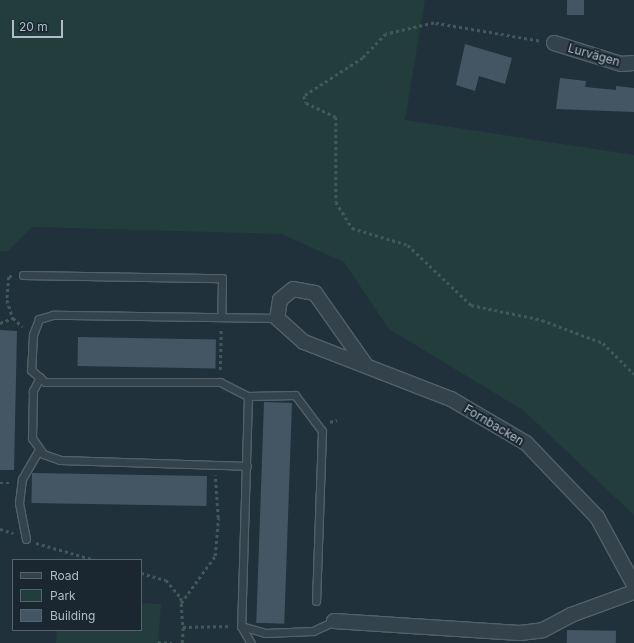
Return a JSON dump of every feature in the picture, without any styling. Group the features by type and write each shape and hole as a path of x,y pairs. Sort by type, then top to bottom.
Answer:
{"street":[{"name":"Lurvägen","path":"554,43 621,64 634,63"},
{"path":"277,318 280,300 293,289 315,293 365,364"},
{"name":"Fornbacken","path":"277,318 304,342 365,364 451,399 526,443 597,517 634,585"},
{"path":"334,621 520,633 543,630 571,615 634,592"}],"lane":[{"path":"23,275 222,278 221,317"},
{"path":"277,318 53,315 39,318 33,335 31,370 45,382 220,382 248,396 294,395 322,431 316,601"},
{"path":"40,378 33,391 32,438 43,454 60,460 247,466"},
{"path":"248,396 241,626 251,643"},
{"path":"26,539 19,503 22,479 39,449"},
{"path":"241,626 265,633 313,631 334,621"}],"path":[{"path":"554,43 434,23 386,34 363,58 304,96 306,103 336,117 336,202 352,228 408,245 472,305 542,320 604,343 634,374"},
{"path":"23,275 9,277 7,300 13,318 33,335"},
{"path":"220,382 221,317"},
{"path":"0,323 13,318"},
{"path":"181,603 215,556 218,518 214,465"},
{"path":"0,529 26,539 91,559"},
{"path":"142,573 166,580 181,603 183,627 182,643"},
{"path":"183,627 241,626"},
{"path":"158,642 172,643"}],"green space":[{"path":"0,0 425,0 405,120 634,155 634,515 523,410 389,329 344,262 281,234 32,227 7,252 0,251"},
{"path":"142,603 161,604 158,643 56,643 57,631 142,631"}],"building":[{"path":"567,0 584,0 584,15 567,15"},
{"path":"465,44 512,58 505,84 479,76 475,91 456,85"},
{"path":"560,78 586,81 585,87 616,90 616,86 634,88 634,112 556,109"},
{"path":"0,330 17,331 14,470 0,470"},
{"path":"78,337 216,339 215,368 77,366"},
{"path":"264,402 292,403 284,624 256,623"},
{"path":"32,473 207,476 206,506 31,503"},
{"path":"567,630 616,631 616,643 567,643"}]}
